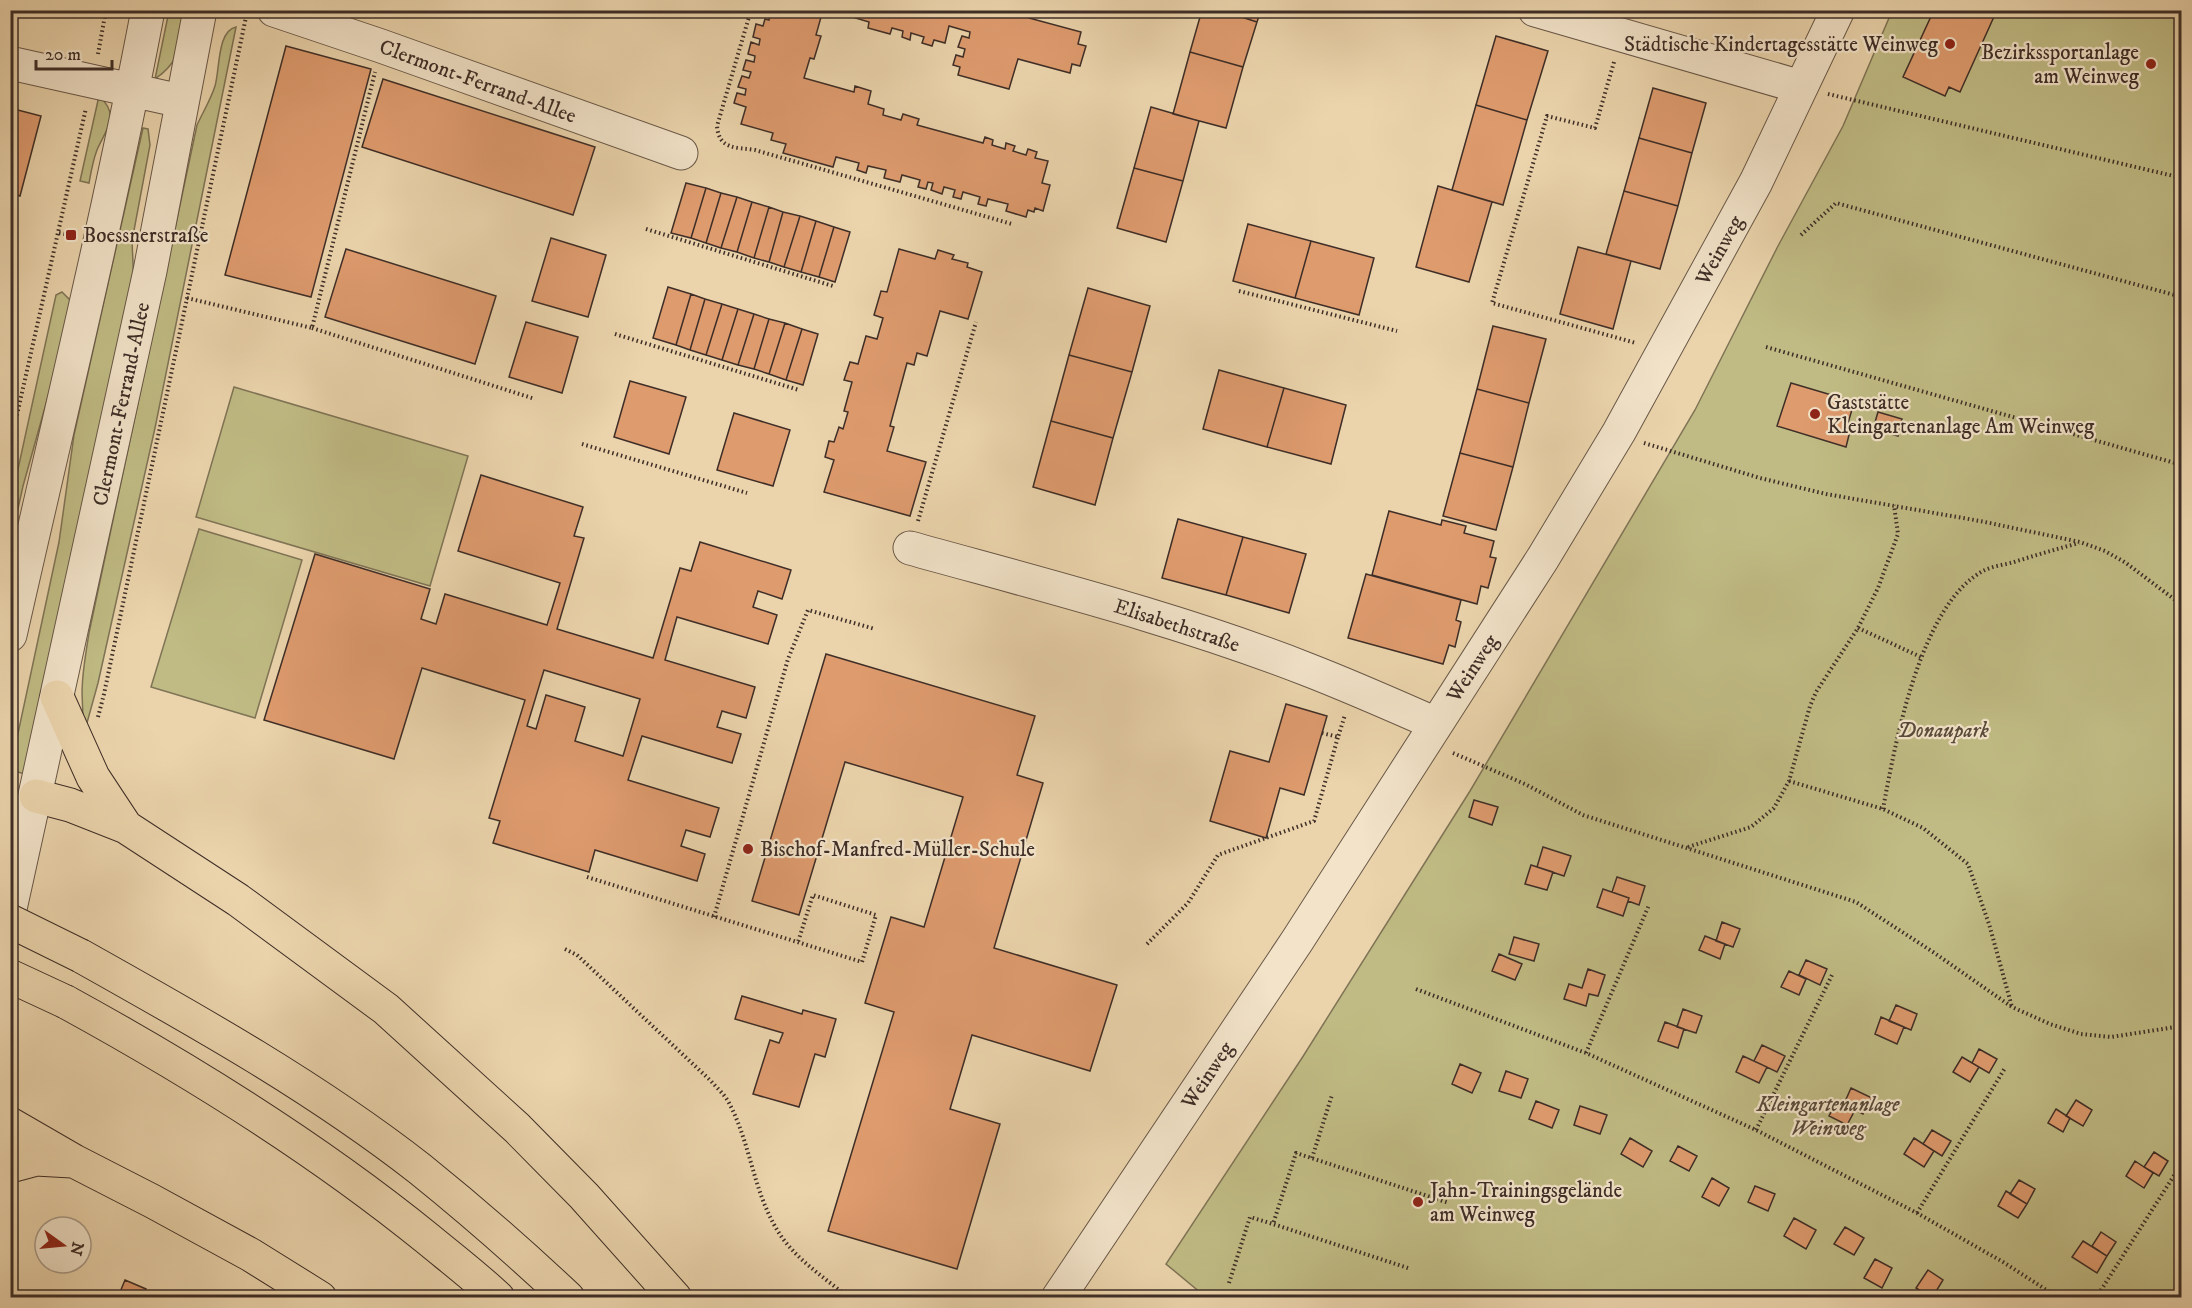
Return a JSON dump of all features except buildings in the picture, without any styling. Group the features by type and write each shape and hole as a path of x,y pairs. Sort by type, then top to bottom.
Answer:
{"highway":[{"path":"57,697 93,777 126,826"},
{"path":"19,799 70,805 126,826 238,900 386,1009 517,1128 584,1196 675,1298"},
{"path":"10,921 81,956 183,1013 318,1097 419,1169 480,1219 568,1298"},
{"path":"13,990 66,1002 153,1049 317,1155 396,1214 498,1298"},
{"path":"10,1124 74,1161 162,1206 321,1298"},
{"path":"10,1166 36,1159 74,1161"}],"street":[{"path":"10,636 73,365 133,90 148,10"},
{"name":"Clermont-Ferrand-Allee","path":"10,909 19,799 57,697 150,271 200,10"},
{"name":"Clermont-Ferrand-Allee","path":"274,10 681,153"},
{"path":"1535,10 1801,87"},
{"name":"Weinweg","path":"1058,1298 1297,941 1543,558 1618,432 1756,182 1838,10"},
{"path":"10,63 181,101"},
{"name":"Elisabethstraße","path":"910,548 1108,603 1306,668 1436,724"}],"path":[{"path":"10,446 106,10"},
{"path":"84,760 104,694 247,10"},
{"path":"751,10 717,126 720,139 724,144 755,150 1012,224"},
{"path":"1622,36 1595,128 1547,116 1492,303 1664,350"},
{"path":"312,328 381,46"},
{"path":"1801,87 2181,178"},
{"path":"1801,235 1836,203 2181,297"},
{"path":"646,229 833,286"},
{"path":"58,233 71,235"},
{"path":"1239,291 1396,331"},
{"path":"187,298 312,328 535,399"},
{"path":"910,548 976,322"},
{"path":"615,334 799,390"},
{"path":"1766,347 2181,465"},
{"path":"1618,432 1641,442 1760,478 1826,494 1980,521 2080,542 2126,562 2181,605"},
{"path":"582,444 747,493"},
{"path":"1687,848 1751,827 1774,808 1789,781 1816,692 1858,628 1878,588 1898,534 1894,505"},
{"path":"1883,809 1896,738 1920,657 1949,603 1966,583 1984,570 2080,542"},
{"path":"714,917 785,672 808,610 875,629"},
{"path":"1858,628 1920,657"},
{"path":"1148,944 1188,903 1218,855 1314,821 1352,688"},
{"path":"1323,733 1338,737"},
{"path":"1452,752 1525,784 1583,814 1856,902 2013,1007 2050,1024 2081,1034 2111,1037 2181,1026"},
{"path":"1789,781 1883,809 1923,828 1968,864 1989,924 2013,1007"},
{"path":"587,877 862,962 876,915 813,895 798,942"},
{"path":"1586,1053 1649,905"},
{"path":"566,949 577,955 711,1081 728,1100 736,1117 765,1206 776,1229 790,1249 849,1298"},
{"path":"1756,1130 1832,975"},
{"path":"1416,989 1586,1053 1756,1130 1917,1213 2003,1262 2059,1298"},
{"path":"10,1026 13,990"},
{"path":"1917,1213 2006,1068"},
{"path":"1312,1158 1332,1095"},
{"path":"1274,1224 1296,1153 1449,1203"},
{"path":"2096,1298 2181,1163"},
{"path":"1229,1283 1250,1217 1408,1268"}],"green space":[{"path":"169,11 189,11 176,57 171,65 155,79"},
{"path":"1892,11 2181,11 2181,1297 1207,1298 1166,1264 1302,1058 1470,791 1695,410 1778,246 1843,126"},
{"path":"236,27 155,428 98,683 85,730 82,682 89,633 197,125 215,86 222,43 230,30"},
{"path":"99,96 109,110 110,123 96,154 89,183 80,181"},
{"path":"143,128 148,129 150,145 132,241 134,285 28,775 11,770 11,766 59,542 74,435"},
{"path":"62,292 73,307 23,486 11,540 11,501 56,295"},
{"path":"234,387 468,456 430,586 196,517"},
{"path":"199,529 302,560 255,718 151,687"}],"place":[{"name":"Städtische Kindertagesstätte Weinweg","path":"1950,44"},
{"name":"Bezirkssportanlage am Weinweg","path":"2151,64"},
{"name":"Boessnerstraße","path":"71,235"},
{"name":"Gaststätte Kleingartenanlage Am Weinweg","path":"1815,414"},
{"name":"Bischof-Manfred-Müller-Schule","path":"748,849"},
{"name":"Jahn-Trainingsgelände am Weinweg","path":"1418,1202"}],"park label":[{"name":"Donaupark","path":"1943,730"},
{"name":"Kleingartenanlage Weinweg","path":"1828,1116"}]}
